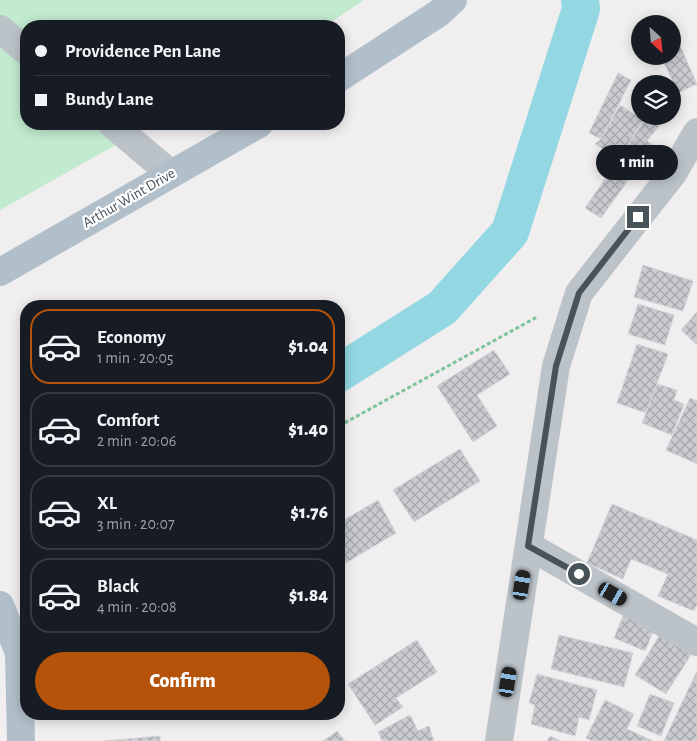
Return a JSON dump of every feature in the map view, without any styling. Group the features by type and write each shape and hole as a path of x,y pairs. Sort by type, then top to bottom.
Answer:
{"main road":[{"path":"345,74 440,13 453,0"},
{"name":"Arthur Wint Drive","path":"0,272 248,130"},
{"path":"0,605 20,652"},
{"path":"21,720 21,741"}],"street":[{"path":"0,29 20,46"},
{"path":"119,130 171,174"},
{"path":"498,741 556,366 579,293 674,172 697,132"},
{"path":"528,546 697,642"}],"path":[{"path":"345,423 579,293"}],"green space":[{"path":"0,0 364,0 334,20 20,20 20,130 142,130 0,210"}],"building":[{"path":"681,48 697,84 681,92 681,75 670,75 665,65 681,65"},
{"path":"618,73 631,80 601,139 589,133"},
{"path":"620,105 631,112 631,125 640,125 619,159 595,144 601,139"},
{"path":"641,125 660,125 647,141 655,146 636,169 619,159"},
{"path":"619,159 636,169 601,218 585,208"},
{"path":"643,265 693,281 683,311 634,297"},
{"path":"638,304 674,315 665,345 628,334"},
{"path":"697,312 697,345 681,330"},
{"path":"637,344 668,354 646,413 617,403"},
{"path":"494,350 510,374 477,395 497,426 473,442 437,386"},
{"path":"657,384 677,390 674,400 684,404 672,435 642,423"},
{"path":"690,398 697,401 697,464 666,450"},
{"path":"460,449 480,481 414,522 393,490"},
{"path":"378,500 396,533 345,563 345,519"},
{"path":"612,504 697,540 697,605 694,611 658,596 668,574 631,559 623,579 587,563"},
{"path":"626,609 657,622 645,651 614,638"},
{"path":"661,633 692,653 666,694 635,675"},
{"path":"559,635 633,653 624,687 551,669"},
{"path":"417,640 437,672 396,698 403,707 375,725 348,684"},
{"path":"697,671 697,741 664,741"},
{"path":"537,674 597,690 589,720 579,717 575,736 531,724 535,705 529,703"},
{"path":"650,694 674,703 661,736 637,726"},
{"path":"605,700 634,714 627,729 653,741 592,741 586,738"},
{"path":"410,715 418,731 429,726 434,741 382,741 378,732"},
{"path":"337,731 345,741 323,741"},
{"path":"160,736 160,741 105,741"},
{"path":"550,736 561,741 547,741"}],"waterway":[{"path":"345,369 442,308 510,232 581,9 580,0"}],"route":[{"path":"579,574 528,546 556,366 579,293 638,217"}]}
